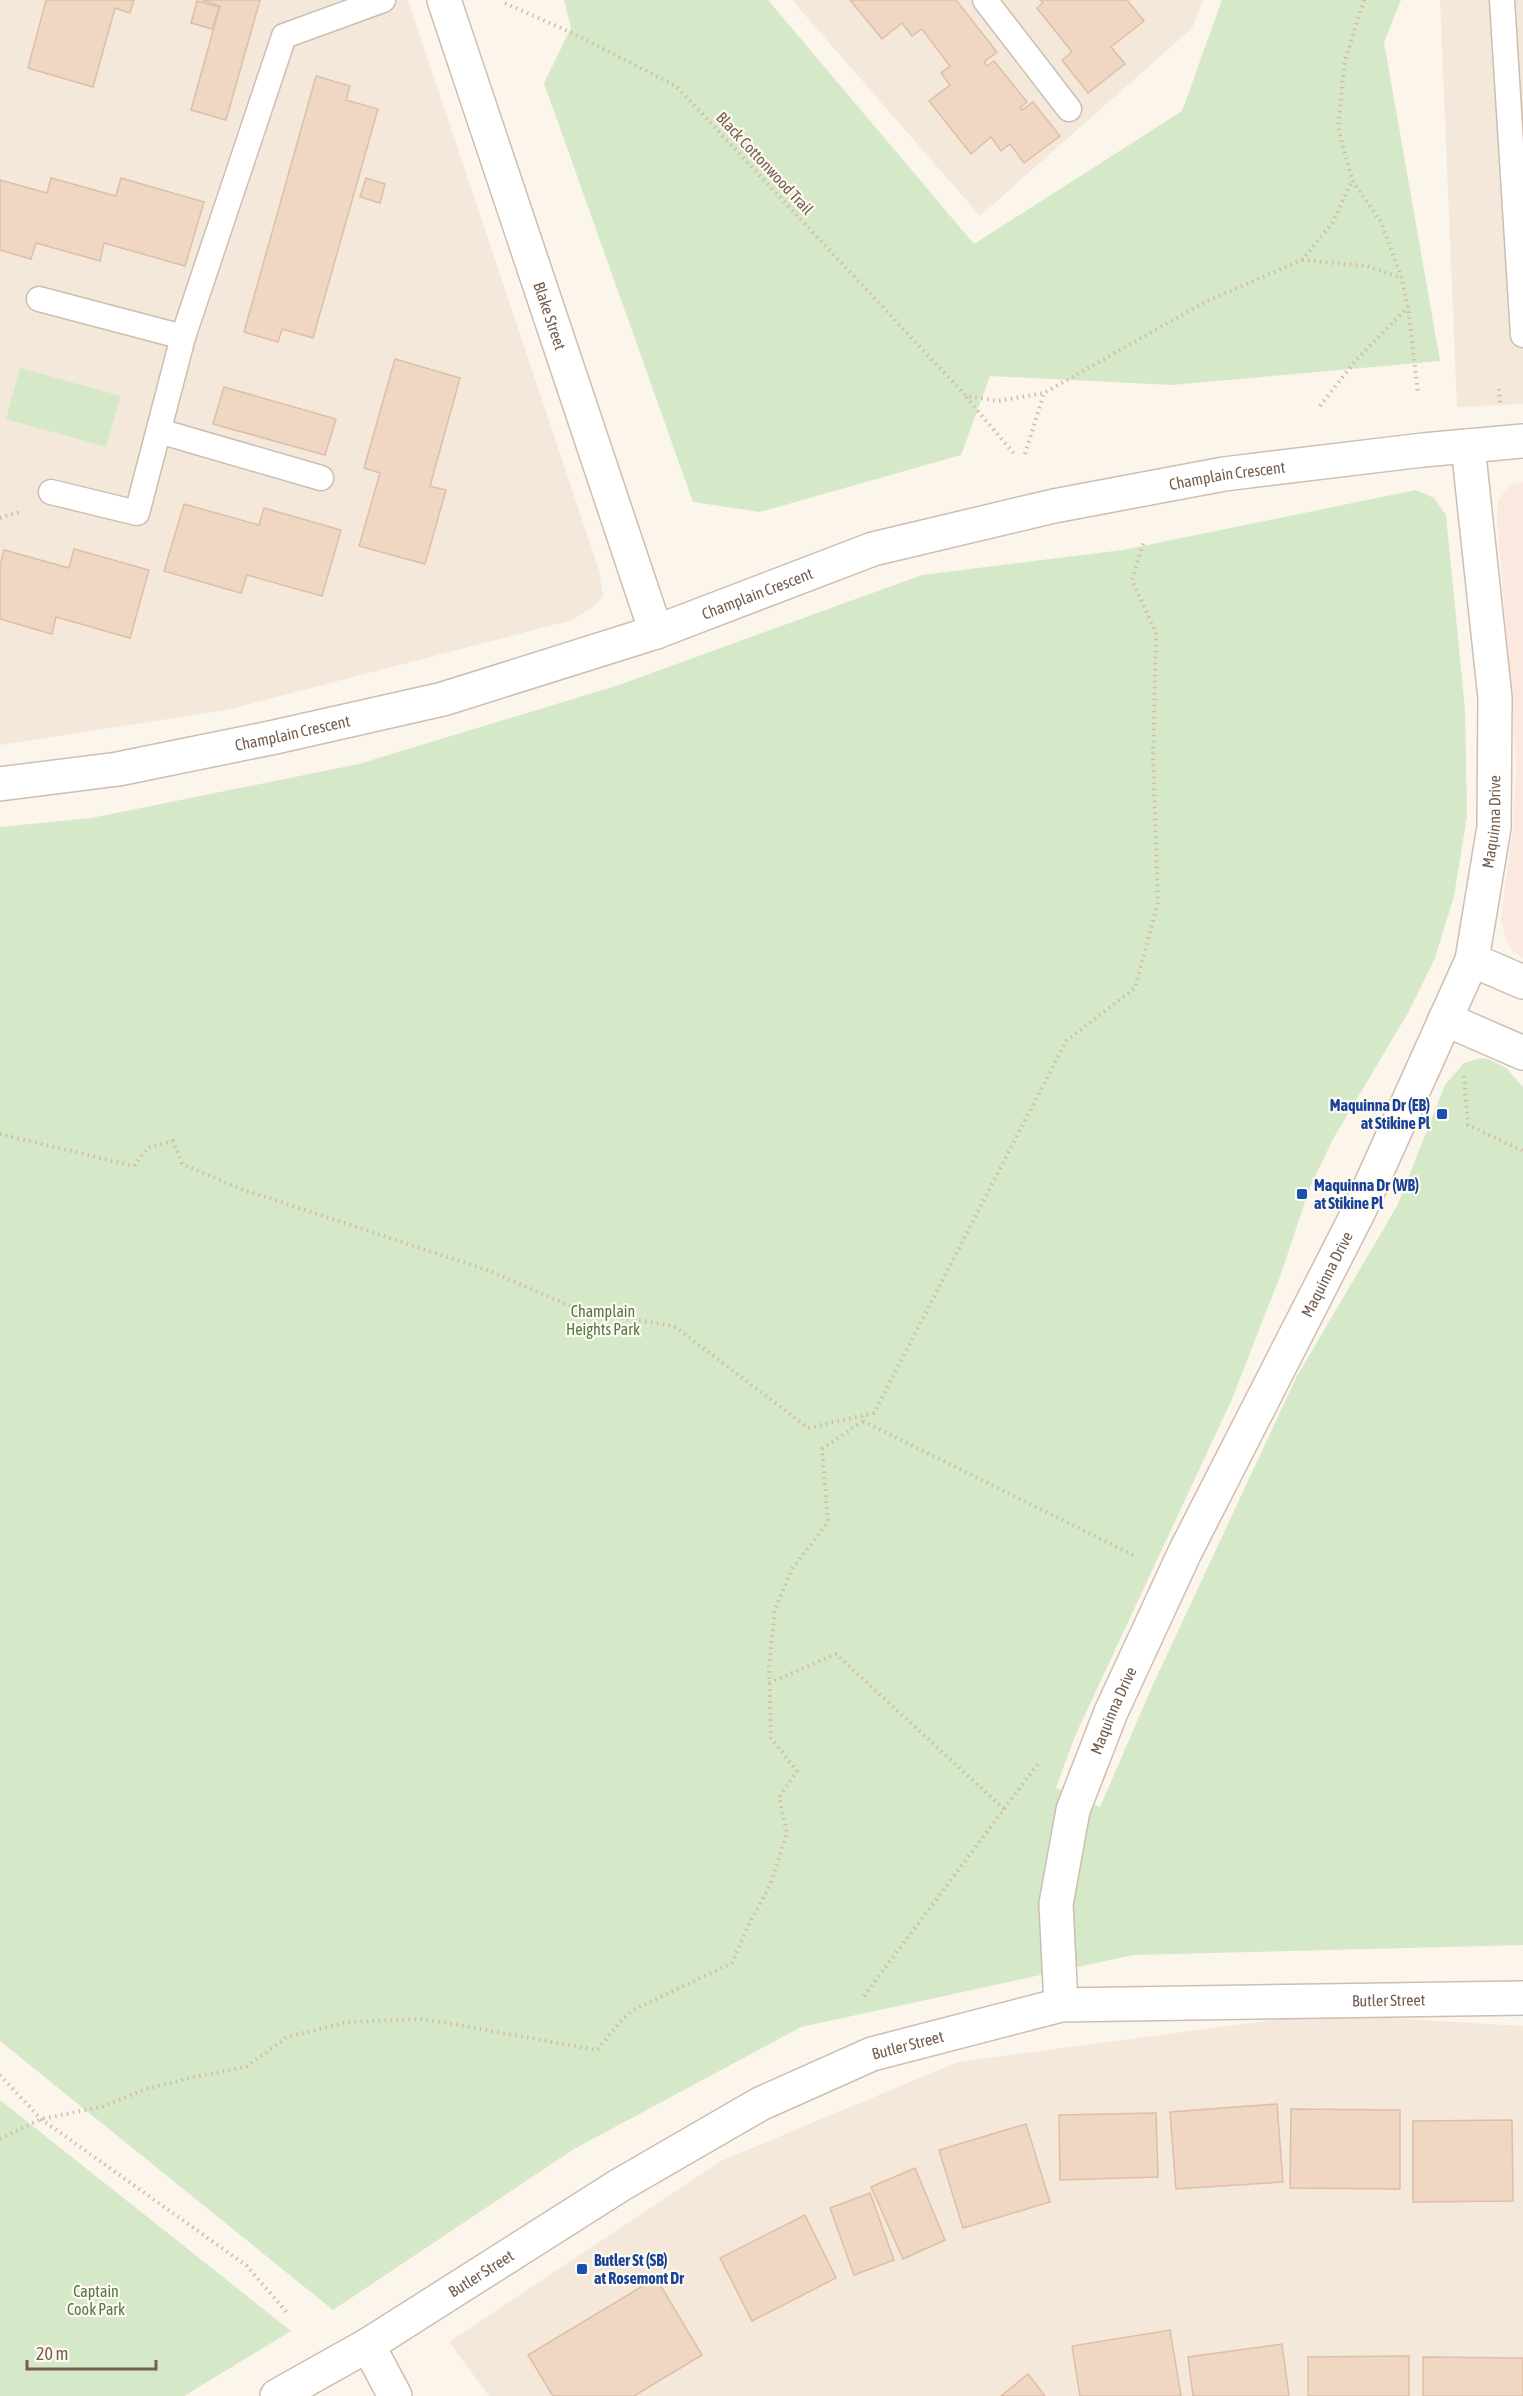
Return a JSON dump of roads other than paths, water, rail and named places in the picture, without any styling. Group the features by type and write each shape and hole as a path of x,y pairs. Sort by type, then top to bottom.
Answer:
{"street":[{"name":"Blake Street","path":"444,0 656,632"},
{"name":"Champlain Crescent","path":"0,784 117,769 275,737 443,699 656,632 873,549 1054,506 1224,474 1523,441"},
{"name":"Maquinna Drive","path":"1061,2005 1056,1904 1073,1810 1111,1712 1185,1552 1359,1211 1472,960 1494,827 1495,698 1468,446"},
{"path":"1472,960 1523,982"},
{"path":"1445,1019 1523,1053"},
{"name":"Butler Street","path":"277,2396 368,2345 620,2185 760,2104 872,2054 1061,2005 1523,1998"},
{"path":"368,2345 395,2396"}],"lane":[{"path":"51,492 137,513 183,337 284,36 383,0"},
{"path":"985,0 1069,109"},
{"path":"1503,0 1523,335"},
{"path":"39,299 183,337"},
{"path":"159,431 321,478"}],"place":[{"name":"Maquinna Dr (EB) at Stikine Pl","path":"1442,1114"},
{"name":"Maquinna Dr (WB) at Stikine Pl","path":"1302,1194"},
{"name":"Butler St (SB) at Rosemont Dr","path":"582,2269"}],"park label":[{"name":"Champlain Heights Park","path":"603,1320"},
{"name":"Captain Cook Park","path":"96,2300"}]}
